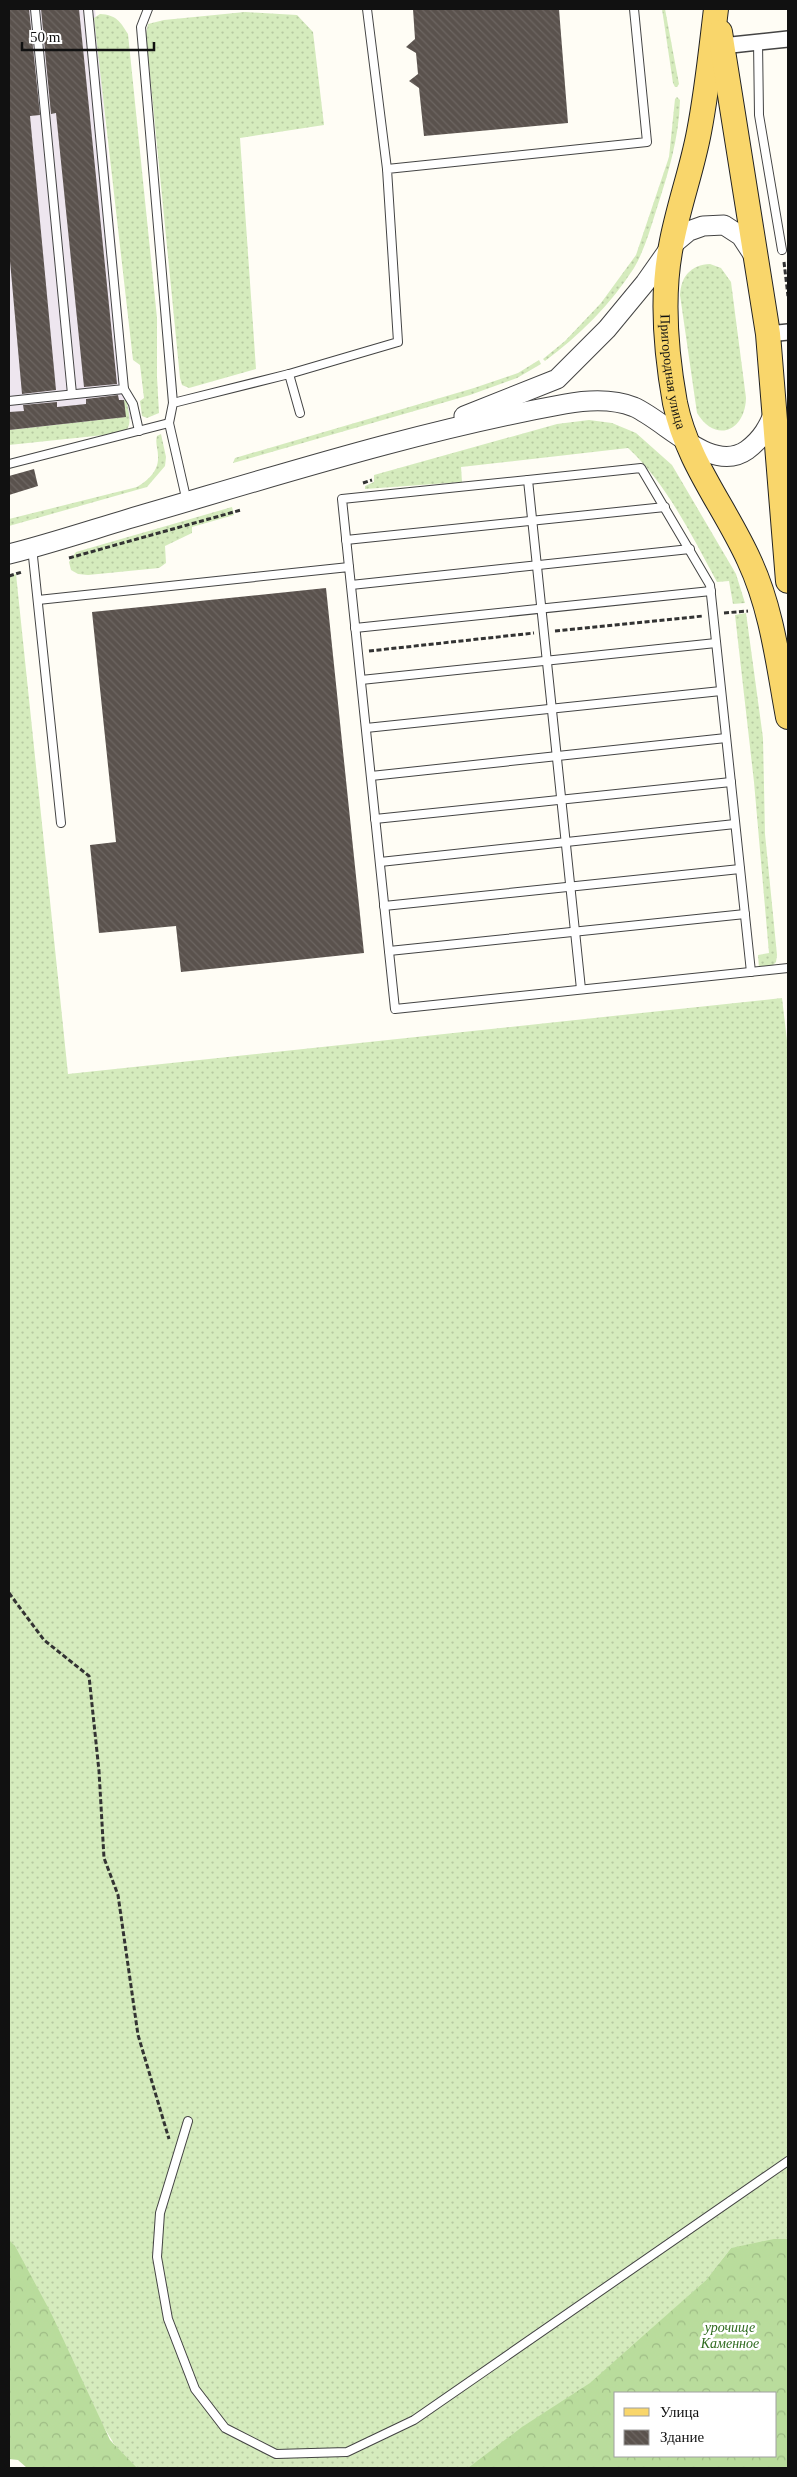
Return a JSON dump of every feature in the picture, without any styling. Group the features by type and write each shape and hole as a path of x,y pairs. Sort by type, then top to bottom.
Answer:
{"main road":[{"name":"Пригородная улица","path":"716,9 756,259 778,333 776,409 788,581"},
{"name":"Пригородная улица","path":"716,9 699,134 670,246 665,294 666,326 675,403 685,440 712,494 749,559 768,609 788,716"}],"street":[{"path":"722,46 788,38"},
{"path":"414,436 557,379 607,329 645,283 670,246 689,231 703,226 724,225 741,236 756,259"},
{"path":"9,554 414,436 567,404 598,400 633,407 659,420 703,451 722,457 740,455 753,445 768,428 776,409"}],"lane":[{"path":"35,9 72,394"},
{"path":"88,9 124,389 133,404 139,431"},
{"path":"148,9 141,27 172,403 169,424 186,502"},
{"path":"172,403 289,374 398,342 386,169 367,9"},
{"path":"386,169 647,142 634,9"},
{"path":"758,42 759,115 782,250"},
{"path":"289,374 300,413"},
{"path":"9,401 124,389"},
{"path":"9,464 169,424"},
{"path":"751,972 710,585 641,468 342,499 395,1009 581,989 751,972 788,968"},
{"path":"528,480 581,989"},
{"path":"346,540 665,507"},
{"path":"32,547 61,823"},
{"path":"351,584 690,549"},
{"path":"38,600 349,568"},
{"path":"355,628 711,591"},
{"path":"361,680 716,643"},
{"path":"366,728 721,691"},
{"path":"371,776 726,738"},
{"path":"375,819 731,782"},
{"path":"380,862 735,824"},
{"path":"384,906 740,869"},
{"path":"389,951 745,914"},
{"path":"188,2121 160,2213 157,2257 168,2319 195,2389 225,2428 276,2454 347,2452 414,2420 788,2161"}],"path":[{"path":"782,250 788,296"},
{"path":"34,568 241,510"},
{"path":"358,652 768,609"},
{"path":"9,1593 44,1640 89,1676 100,1771 104,1858 118,1895 138,2035 175,2161"}],"shaded area":[{"path":"9,9 95,9 131,419 9,432"}],"green space":[{"path":"662,9 665,9 679,84 677,87 673,83"},
{"path":"245,12 297,15 313,32 324,125 240,138 256,369 189,388 182,385 180,378 146,34 148,24 164,20"},
{"path":"100,14 117,20 128,34 157,318 159,413 147,418 142,416 140,401 144,398 140,365 133,360 94,18"},
{"path":"677,97 680,100 678,129 672,156 665,184 638,261 625,281 594,319 545,361 543,359 565,341 601,303 636,255 669,157 675,99"},
{"path":"710,264 721,268 731,282 746,398 741,419 728,430 721,431 705,423 697,413 680,295 682,282 688,273 692,269"},
{"path":"539,360 541,364 517,378 470,395 233,463 235,458 474,388 518,373"},
{"path":"124,400 127,401 130,419 128,427 123,433 9,445 9,430 125,417"},
{"path":"589,420 612,423 636,433 672,465 736,574 745,603 733,604 729,581 717,582 667,494 642,462 628,448 461,467 462,482 365,489 365,486 374,482 374,475 557,424"},
{"path":"161,434 166,457 165,466 147,487 9,526 9,519 137,487 155,471 158,461 156,439"},
{"path":"232,507 234,515 192,527 192,533 165,546 166,563 159,568 88,575 78,574 71,570 69,562 76,552"},
{"path":"16,574 68,1074 782,998 788,1049 788,2244 731,2248 706,2280 577,2397 476,2468 129,2468 9,2274 9,576"},
{"path":"746,613 763,738 765,834 777,955 776,962 771,967 759,968 758,955 769,953 754,782 735,615"},
{"name":"урочище Каменное","path":"774,2239 788,2239 788,2468 468,2468 522,2427 590,2383 706,2280 731,2248"},
{"path":"9,2240 15,2246 51,2313 110,2440 137,2468 27,2468 18,2460 9,2459"}],"building":[{"path":"9,9 29,9 40,115 30,116 56,390 22,394 9,250"},
{"path":"41,9 79,9 117,384 84,387 56,113 51,114"},
{"path":"413,9 559,9 568,123 424,136 419,88 409,81 418,74 416,53 406,47 415,39"},
{"path":"118,395 119,400 124,400 126,417 9,430 9,412 24,411 23,405 57,402 57,407 86,404 86,399"},
{"path":"34,469 38,486 9,495 9,476"},
{"path":"326,588 364,953 181,972 176,926 99,933 90,845 116,842 92,612"}]}
